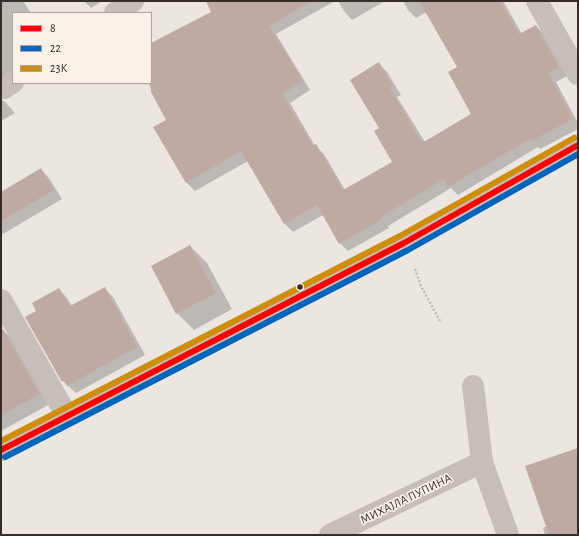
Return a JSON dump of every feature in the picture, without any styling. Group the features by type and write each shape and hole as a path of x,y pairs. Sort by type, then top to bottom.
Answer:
{"street":[{"path":"116,12 133,1"},
{"path":"537,1 578,74"},
{"path":"1,450 404,243 578,145"},
{"path":"1,300 67,416"},
{"path":"473,386 482,462 508,535"},
{"name":"МИХАЈЛА ПУПИНА","path":"330,535 482,462"}],"path":[{"path":"414,268 421,286 440,321"}],"building":[{"path":"206,1 312,1 269,26 303,81 282,94 313,146 316,144 343,190 392,162 374,131 379,128 350,80 379,62 393,86 390,88 422,143 471,114 448,72 457,67 419,1 500,1 519,34 536,25 559,67 548,73 573,119 531,141 530,139 448,187 444,179 381,217 382,219 339,244 317,205 284,224 241,151 186,183 153,127 166,120 151,92 152,42 211,12"},
{"path":"41,168 54,190 1,221 1,192"},
{"path":"190,245 216,293 176,314 151,266"},
{"path":"105,287 137,347 67,386 64,380 62,382 25,317 36,311 32,303 59,288 70,306"},
{"path":"3,329 40,394 1,415 1,330"},
{"path":"578,448 578,535 549,535 525,466"}],"transit line":[{"name":"23К","path":"1,441 400,236 574,138"},
{"name":"8","path":"1,450 404,243 578,145"},
{"name":"22","path":"5,457 408,250 578,154"}]}
